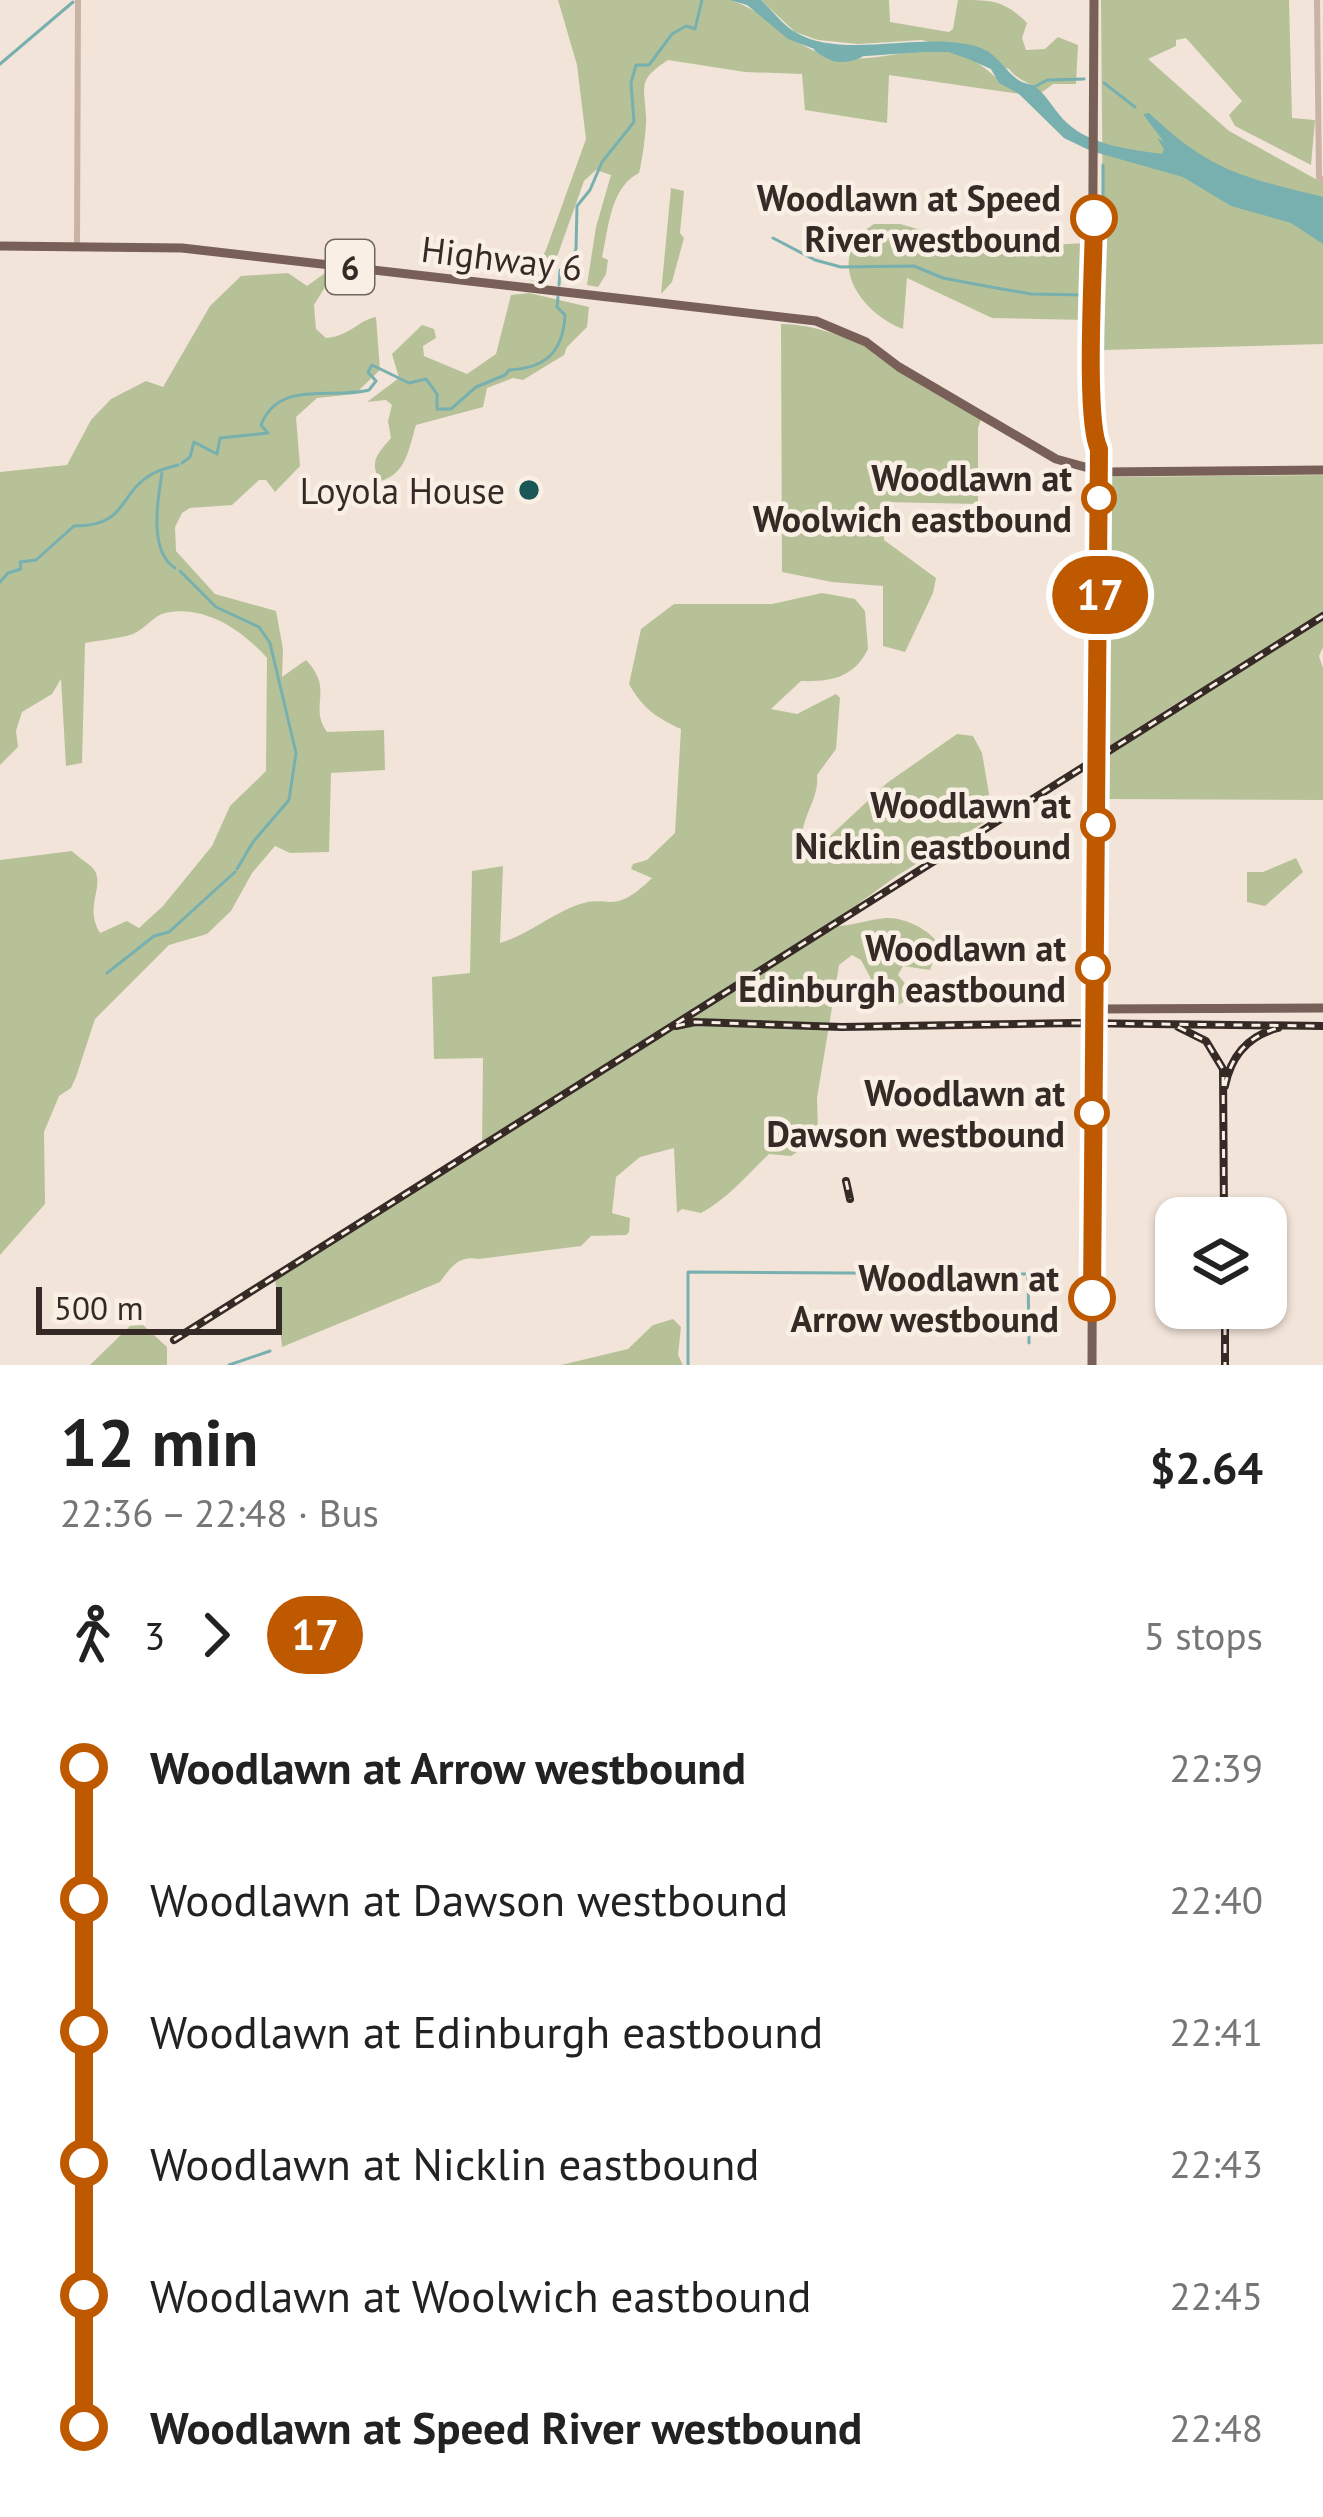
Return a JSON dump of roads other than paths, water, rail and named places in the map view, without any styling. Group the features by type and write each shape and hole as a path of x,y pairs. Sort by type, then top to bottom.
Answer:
{"main road":[{"path":"1093,1365 1094,0"},
{"name":"Highway 6","path":"0,246 182,248 816,321 866,342 1070,466 1096,469"},
{"path":"1096,469 1323,470"},
{"path":"1093,1009 1323,1008"}],"street":[{"path":"77,244 78,0"},
{"path":"1318,0 1321,179"}],"water":[{"path":"729,0 761,0 791,29 814,40 978,47 1020,81 1037,88 1077,131 1112,145 1162,154 1157,138 1164,142 1145,117 1149,113 1191,148 1229,170 1323,197 1323,244 1291,223 1231,206 1183,177 1091,151 1064,138 1019,94 999,83 991,69 966,58 923,52 838,58 788,39 747,5"}],"waterway":[{"path":"559,285 560,270 570,265 576,249 577,206 602,162 634,122 631,83 636,65 649,65 672,34 686,26 695,29 702,0"},
{"path":"0,64 73,2"},
{"path":"818,48 838,58 859,54"},
{"path":"1036,86 1047,80 1084,79"},
{"path":"1104,83 1135,107"},
{"path":"1103,165 1103,248"},
{"path":"773,238 815,260 841,267 914,266 943,278 1031,294 1087,295"},
{"path":"1103,256 1103,310"},
{"path":"182,463 190,457 194,442 217,454 220,438 268,433 261,425 269,411 293,396 369,390 376,381 368,372 372,365 409,383 426,379 437,394 437,409 451,409 476,387 550,356 565,315 557,307 558,297"},
{"path":"1103,316 1103,350"},
{"path":"0,582 21,569 20,562 36,560 74,526 92,525 114,515 152,474 178,465"},
{"path":"162,473 158,537 161,550 175,568"},
{"path":"180,571 216,607 259,627 270,643 296,753 289,800 237,869"},
{"path":"107,973 154,936 169,932 235,872"},
{"path":"688,1365 688,1272 1028,1274 1029,1343"},
{"path":"229,1365 270,1351"}],"railway":[{"path":"174,1340 1323,616"},
{"path":"676,1026 695,1022 842,1027 1323,1026"},
{"path":"1178,1027 1206,1041 1223,1069 1224,1197"},
{"path":"1225,1086 1242,1049 1278,1028"},
{"path":"846,1181 850,1199"},
{"path":"1225,1329 1225,1365"}],"place":[{"name":"Woodlawn at Speed River westbound","path":"1094,218"},
{"name":"Loyola House","path":"529,490"},
{"name":"Woodlawn at Woolwich eastbound","path":"1099,498"},
{"name":"Woodlawn at Nicklin eastbound","path":"1098,825"},
{"name":"Woodlawn at Edinburgh eastbound","path":"1093,968"},
{"name":"Woodlawn at Dawson westbound","path":"1092,1113"},
{"name":"Woodlawn at Arrow westbound","path":"1092,1298"}]}
